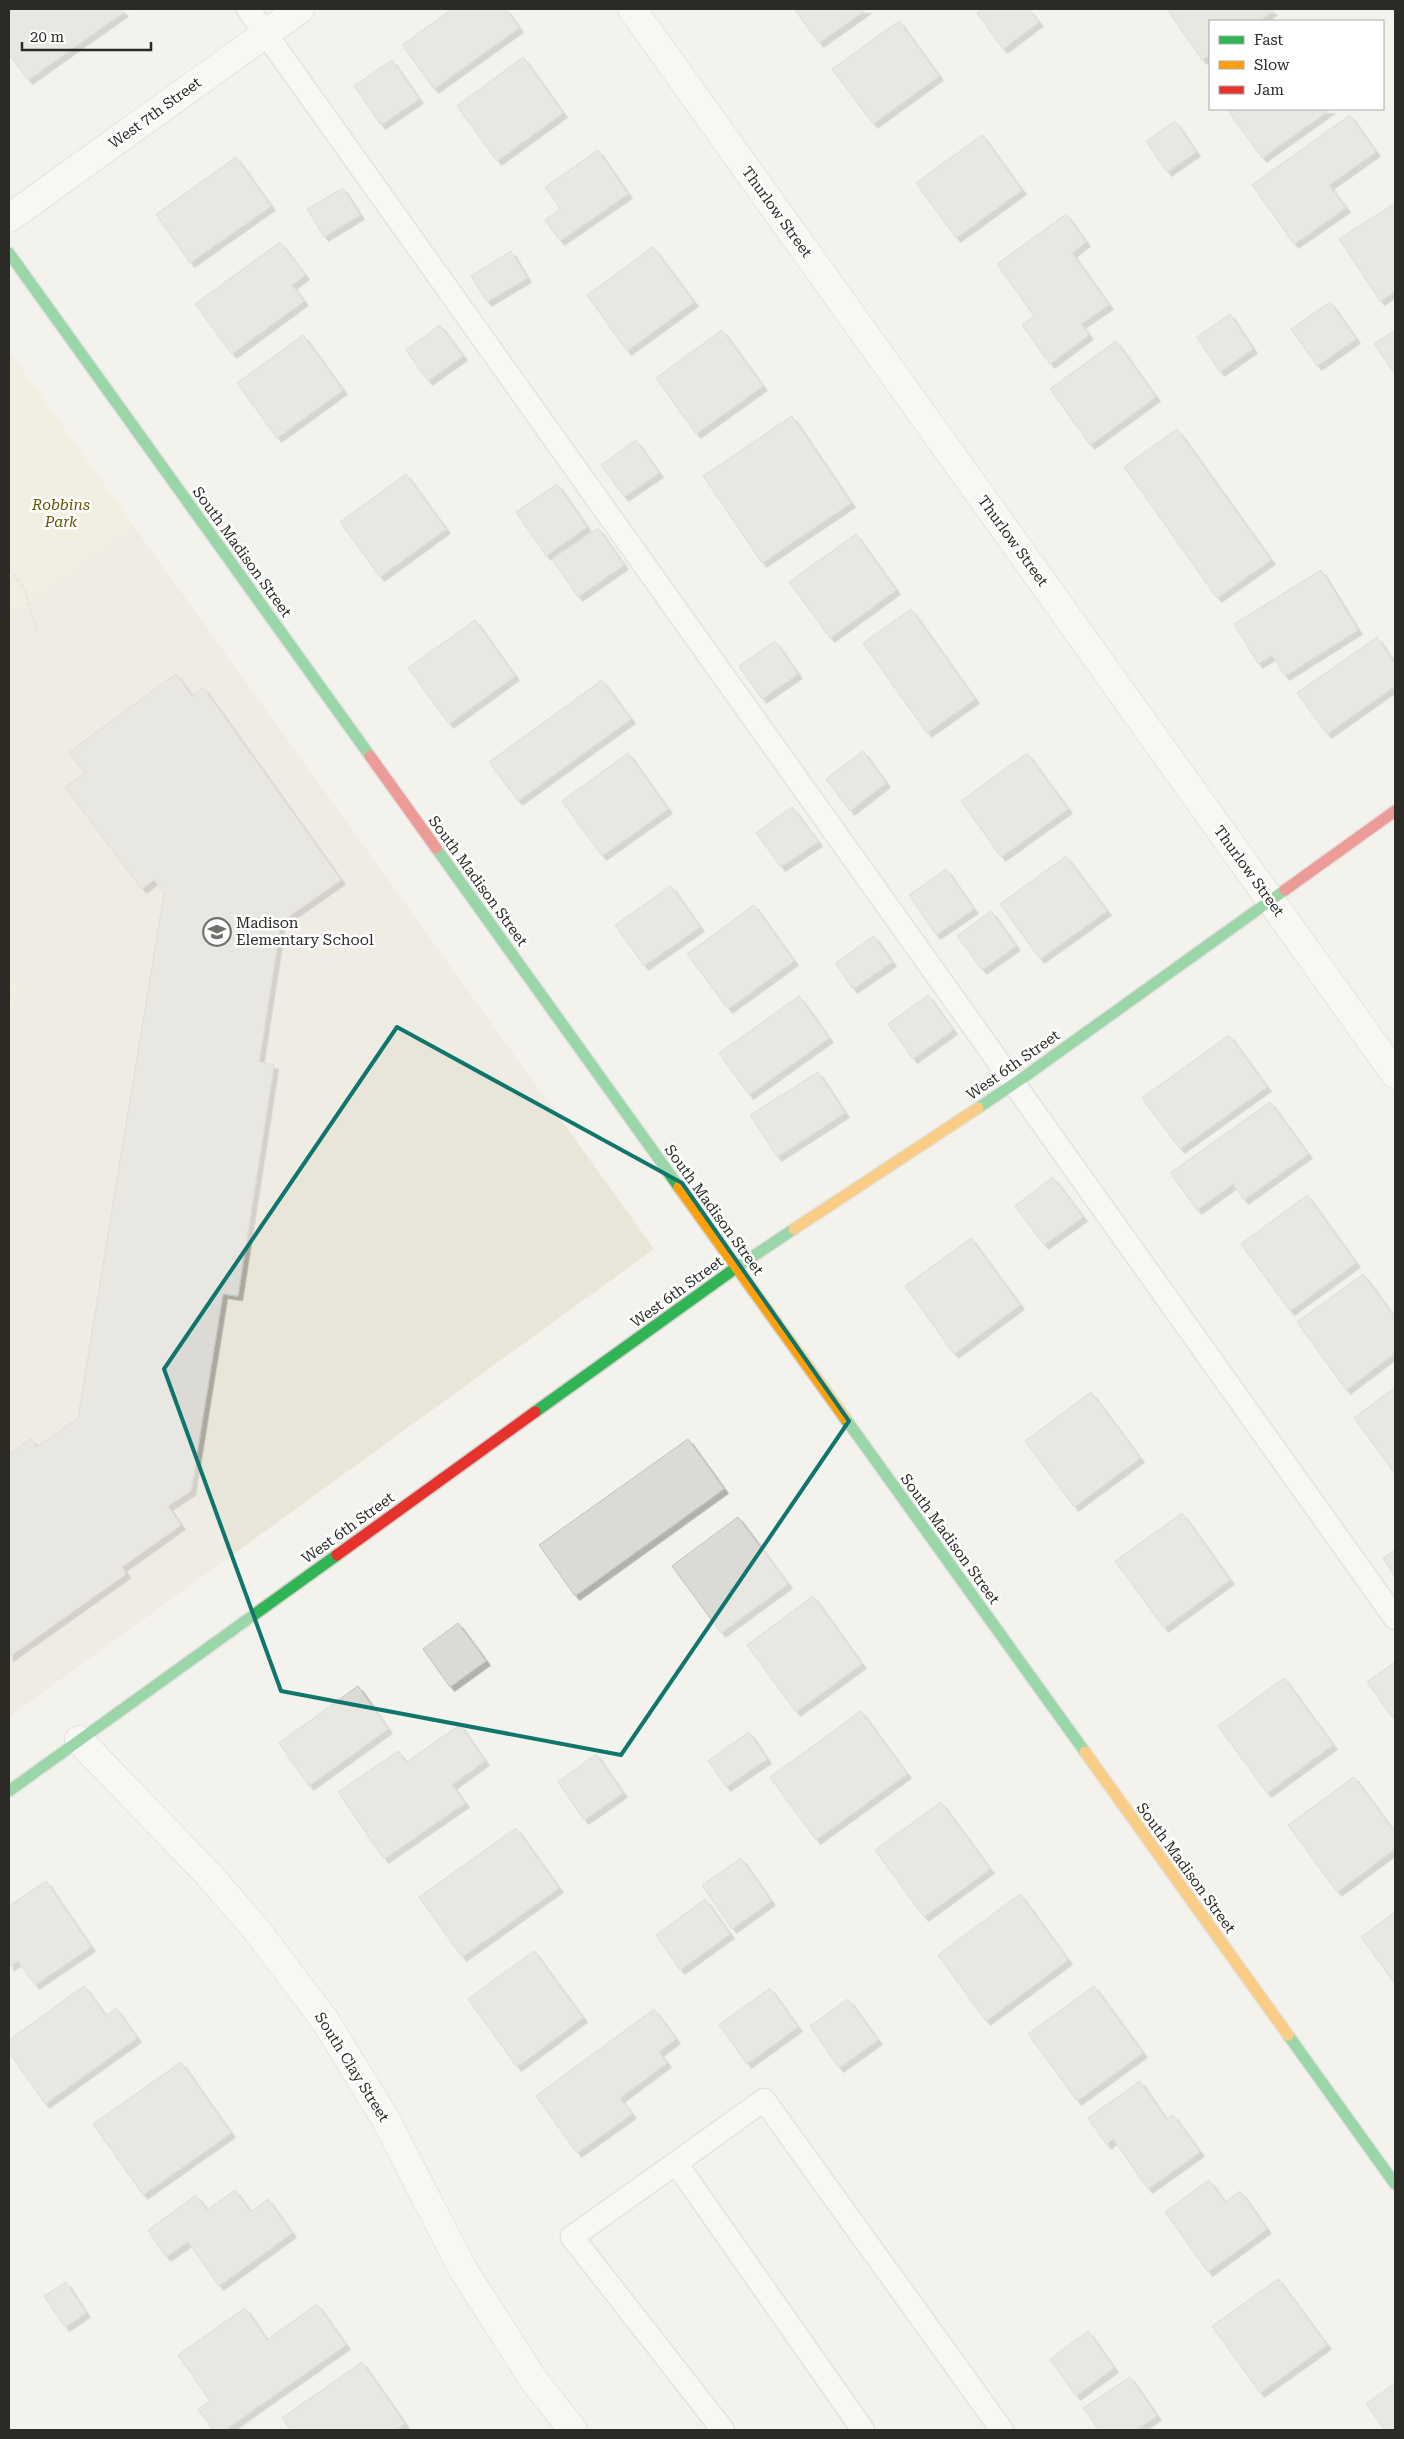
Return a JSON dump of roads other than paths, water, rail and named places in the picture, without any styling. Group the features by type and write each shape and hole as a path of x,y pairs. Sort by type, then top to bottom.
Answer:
{"street":[{"name":"West 7th Street","path":"9,218 300,9"},
{"name":"Thurlow Street","path":"632,9 1395,1074"},
{"name":"South Madison Street","path":"9,252 1395,2184"},
{"name":"West 6th Street","path":"9,1791 736,1267 1014,1084 1395,811"},
{"name":"South Clay Street","path":"79,1740 208,1874 255,1928 326,2022 386,2120 462,2268 535,2382 573,2430"}],"lane":[{"path":"248,9 1395,1618"},
{"path":"722,2430 572,2237 764,2100 1002,2430"},
{"path":"676,2163 863,2430"}],"place":[{"name":"Madison Elementary School","path":"217,932"}],"park label":[{"name":"Robbins Park","path":"61,514"}]}
